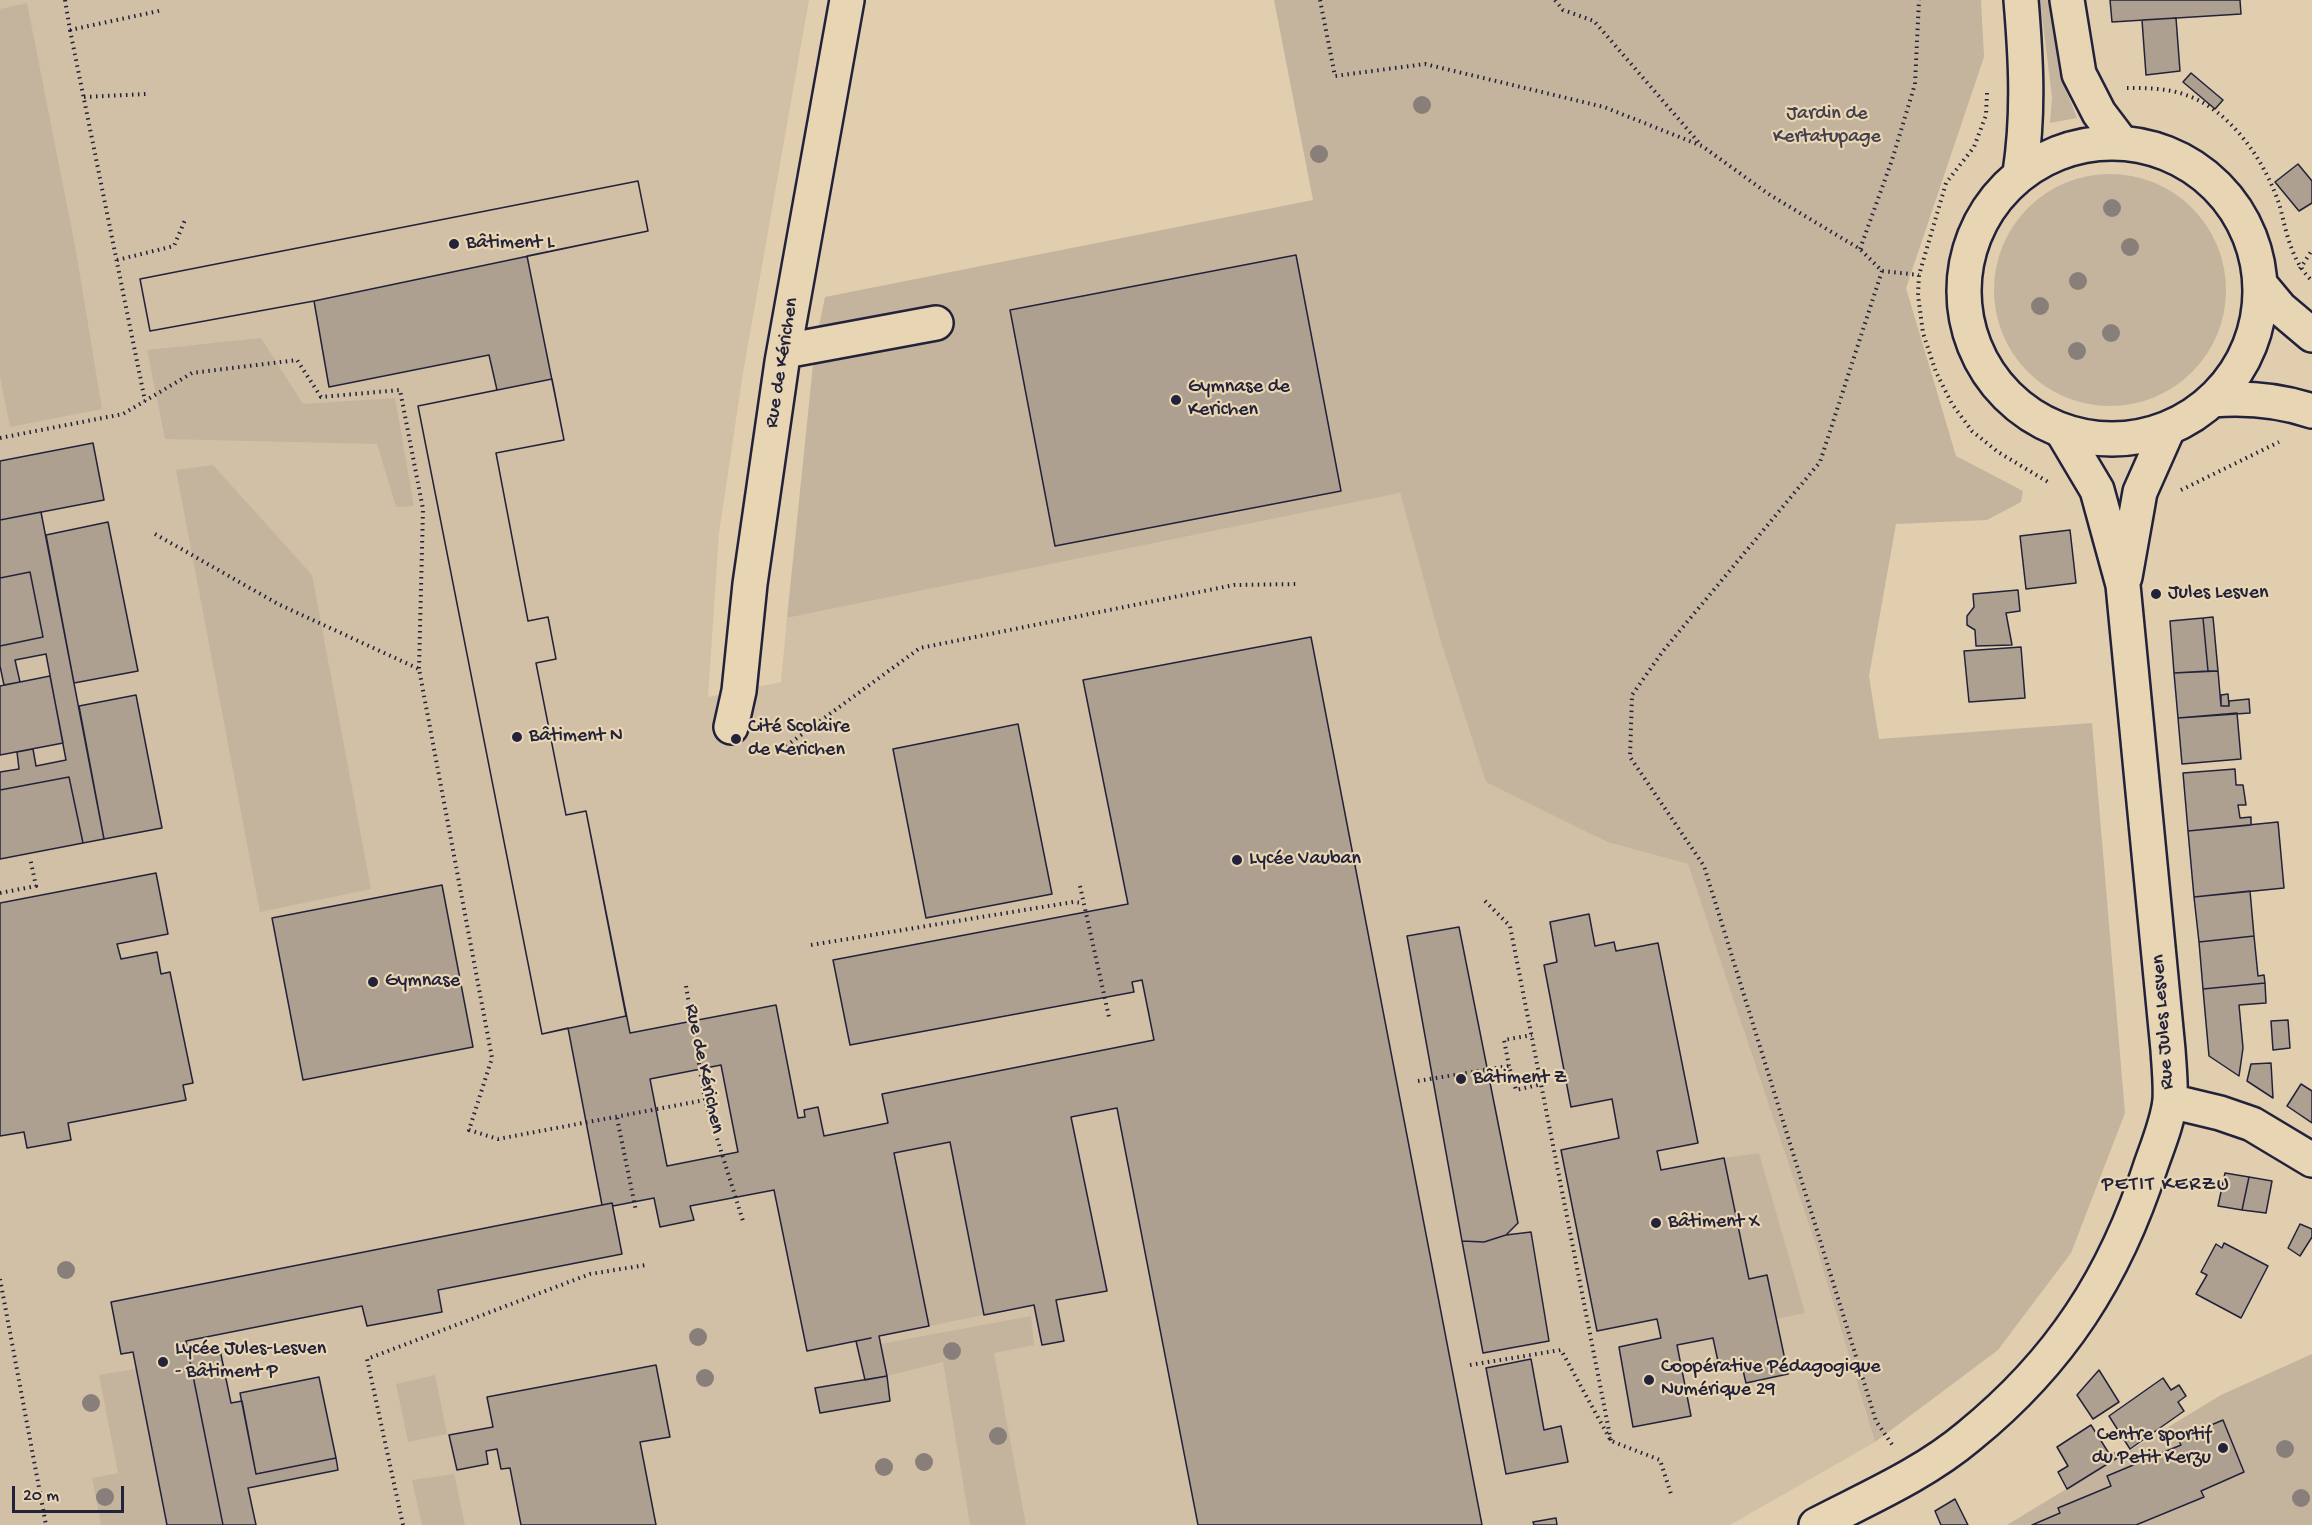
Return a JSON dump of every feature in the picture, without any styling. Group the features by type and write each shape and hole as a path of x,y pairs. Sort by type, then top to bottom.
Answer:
{"street":[{"name":"Rue de Kérichen","path":"730,727 739,691 750,584 785,351 847,0"},
{"path":"2020,173 2026,136 2028,87 2021,0"},
{"path":"2067,0 2079,74 2099,113 2121,142"},
{"path":"2121,142 2164,152 2189,163 2218,186 2240,214 2254,248 2260,284 2259,316 2249,347 2234,376 2212,400 2192,417 2168,429 2115,440 2089,438 2062,431 2027,413 1999,386 1977,352 1966,315 1964,275 1973,236 1992,202 2020,173 2051,154 2085,144 2121,142"},
{"path":"2260,284 2280,308 2312,334"},
{"path":"785,351 936,323"},
{"path":"2212,400 2243,397 2290,404 2312,411"},
{"name":"Rue Jules Lesven","path":"2123,585 2140,492 2168,429"},
{"name":"Rue Jules Lesven","path":"1816,1525 1911,1474 1968,1437 2026,1385 2073,1328 2101,1284 2135,1214 2170,1101 2168,1050 2123,585 2097,490 2062,431"},
{"path":"2170,1101 2220,1113 2252,1124 2312,1160"}],"path":[{"path":"65,0 145,401"},
{"path":"1320,0 1335,76 1425,64 1604,107 1702,146"},
{"path":"1555,0 1563,10 1594,21 1702,146 1770,195 1860,249 1882,271 1919,275"},
{"path":"1860,249 1892,160 1915,84 1919,0"},
{"path":"70,30 163,10"},
{"path":"2120,83 2126,88 2156,89 2187,95 2217,113 2244,138 2265,168 2279,206 2286,237 2300,269 2312,281"},
{"path":"1987,84 1986,115 1974,147 1946,183 1919,275 1918,296 1923,333 1936,372 1952,404 1972,432 1998,452 2057,487"},
{"path":"84,97 146,94"},
{"path":"117,260 174,246 184,220"},
{"path":"2300,269 2312,250"},
{"path":"1882,271 1820,462 1663,651 1632,695 1630,757 1704,866 1876,1421 1911,1474"},
{"path":"0,438 123,414 192,373 297,360 321,397 400,390 423,509 419,669 492,1058 469,1131 498,1139 705,1100"},
{"path":"2173,494 2279,442"},
{"path":"155,534 278,604 419,669"},
{"path":"786,746 920,648 1234,585 1298,584"},
{"path":"0,893 36,886 30,858"},
{"path":"1080,885 1109,1017"},
{"path":"1485,901 1510,926 1611,1441"},
{"path":"812,945 1073,902 1083,903"},
{"name":"Rue de Kérichen","path":"686,986 705,1100 743,1221"},
{"path":"1532,1035 1504,1040 1509,1066 1516,1090 1542,1084"},
{"path":"1418,1082 1509,1066"},
{"path":"617,1118 636,1211"},
{"path":"403,1525 367,1359 590,1274 646,1265"},
{"path":"0,1279 46,1525"},
{"path":"1470,1365 1561,1350 1611,1441 1660,1460 1672,1497"}],"shaded area":[{"name":"Cité Scolaire de Kerichen","path":"0,0 809,0 743,373 719,533 708,697 781,682 787,618 1400,493 1440,639 1486,781 1607,842 1688,864 1816,1246 1875,1442 1730,1525 0,1525"}],"green space":[{"name":"Jardin de Kertatupage","path":"1274,0 1981,0 1984,57 1906,288 1956,456 2023,491 2021,502 1987,520 1896,524 1869,676 1879,739 2092,723 2125,1113 2071,1253 1998,1350 1875,1442 1816,1246 1688,864 1607,842 1486,782 1440,639 1400,493 787,618 815,345 825,297 1313,200"},
{"path":"2040,0 2050,0 2059,72 2077,118 2050,123 2052,97"},
{"path":"27,3 76,251 102,409 10,427 0,377 0,9"},
{"path":"2110,174 2133,176 2165,188 2184,200 2200,216 2221,256 2226,290 2224,313 2212,345 2200,364 2184,380 2144,401 2110,406 2087,404 2055,392 2036,380 2020,364 1999,324 1994,290 1996,267 2008,235 2020,216 2036,200 2076,179"},
{"path":"261,338 303,404 395,398 414,506 396,507 377,444 165,439 147,350"},
{"path":"213,465 312,575 371,889 260,912 176,470"},
{"path":"950,1142 984,1315 929,1326 894,1153"},
{"path":"1759,1153 1805,1313 1776,1319 1767,1275 1749,1279 1724,1158"},
{"path":"1031,1316 1034,1345 994,1353 1026,1525 970,1525 943,1362 887,1376 880,1344"},
{"name":"Centre sportif du Petit Kerzu","path":"2312,1354 2312,1525 2007,1525 2221,1395"},
{"path":"136,1369 167,1525 101,1525 92,1478 118,1473 99,1375"},
{"path":"435,1375 447,1434 408,1442 396,1384"},
{"path":"454,1474 465,1525 422,1525 412,1480"}],"building":[{"path":"2110,0 2240,0 2241,14 2112,22"},
{"path":"2176,18 2180,71 2146,75 2142,20"},
{"path":"2191,73 2223,100 2215,109 2183,82"},
{"path":"2298,164 2312,181 2312,203 2299,211 2275,182"},
{"name":"Lycée Vauban","path":"638,181 648,231 527,256 564,440 496,453 528,621 548,617 556,659 536,663 566,815 586,811 630,1033 776,1005 798,1118 805,1117 804,1110 818,1107 824,1136 888,1123 882,1094 1154,1040 1142,980 1132,982 1134,992 850,1045 833,960 1128,904 1083,680 1311,637 1482,1525 1198,1525 1117,1108 1071,1117 1107,1291 1056,1300 1064,1341 1042,1345 1034,1305 984,1315 950,1142 894,1153 929,1326 879,1336 887,1376 865,1380 856,1341 807,1351 774,1190 690,1206 694,1220 660,1227 654,1198 613,1206 612,1203 602,1205 568,1028 542,1034 418,406 497,390 489,355 329,387 314,301 150,331 140,279","holes":["721,1065 738,1152 667,1166 650,1079"]},
{"name":"Bâtiment L","path":"638,181 648,231 314,301 150,331 140,279"},
{"name":"Gymnase de Kerichen","path":"1296,255 1341,491 1055,546 1010,310"},
{"name":"Bâtiment N","path":"552,379 564,440 496,453 528,621 548,617 556,659 536,663 566,815 586,811 626,1016 542,1034 418,406"},
{"path":"93,443 104,500 0,520 0,461"},
{"path":"41,512 104,839 83,843 69,777 0,790 0,772 19,769 17,752 33,749 36,766 66,760 46,654 15,660 20,682 4,685 0,666 0,646 43,637 30,572 0,578 0,520"},
{"path":"108,522 138,671 74,683 46,535"},
{"path":"2070,530 2076,583 2026,589 2020,536"},
{"path":"30,572 43,637 0,646 0,578"},
{"path":"2018,590 2020,611 2006,613 2012,645 1976,646 1975,630 1967,625 1967,616 1974,607 1973,594"},
{"path":"2213,617 2218,671 2208,671 2203,618"},
{"path":"2203,618 2208,671 2174,673 2170,621"},
{"path":"2021,647 2025,698 1969,702 1964,651"},
{"path":"2218,671 2221,706 2229,706 2229,701 2249,699 2250,713 2178,718 2174,673"},
{"path":"50,676 63,743 0,755 0,686"},
{"path":"2228,694 2229,706 2221,706 2221,695"},
{"path":"136,695 162,828 104,839 79,706"},
{"path":"2237,713 2241,759 2182,764 2178,718"},
{"path":"1018,724 1052,894 926,918 893,749"},
{"path":"2235,769 2236,785 2243,785 2246,805 2238,805 2240,818 2251,817 2251,825 2188,831 2183,773"},
{"path":"69,777 83,843 0,859 0,790"},
{"path":"2278,822 2284,888 2194,897 2188,831"},
{"path":"156,873 168,934 117,944 121,959 157,952 161,974 170,972 193,1083 183,1085 186,1100 68,1123 71,1140 27,1148 24,1132 0,1136 0,903"},
{"name":"Gymnase","path":"442,885 473,1047 303,1080 272,918"},
{"path":"2250,891 2254,936 2199,942 2194,897"},
{"name":"Bâtiment X","path":"1589,914 1595,946 1614,942 1616,951 1658,943 1698,1143 1657,1151 1661,1170 1724,1158 1749,1279 1767,1275 1788,1374 1746,1383 1741,1362 1719,1366 1713,1338 1677,1345 1691,1416 1633,1427 1619,1347 1661,1338 1657,1319 1597,1331 1561,1150 1619,1138 1612,1099 1571,1107 1544,965 1557,962 1550,922"},
{"name":"Bâtiment Z","path":"1459,927 1518,1223 1506,1235 1484,1242 1462,1241 1407,936"},
{"path":"2254,936 2258,976 2264,975 2265,983 2203,989 2199,942"},
{"path":"2265,983 2266,1003 2239,1005 2243,1048 2239,1076 2209,1056 2203,989"},
{"path":"2288,1020 2290,1048 2273,1050 2271,1021"},
{"path":"2271,1063 2273,1098 2247,1081 2251,1064"},
{"path":"2301,1084 2312,1091 2312,1123 2287,1106"},
{"path":"2225,1173 2249,1177 2242,1210 2218,1206"},
{"path":"2249,1177 2272,1181 2266,1213 2242,1210"},
{"name":"Lycée Jules-Lesven - Bâtiment P","path":"612,1203 622,1254 438,1290 442,1312 367,1326 362,1306 186,1341 223,1525 167,1525 133,1352 121,1354 111,1302"},
{"path":"2300,1224 2312,1229 2312,1237 2300,1256 2288,1248"},
{"path":"1531,1232 1549,1341 1483,1353 1462,1241 1484,1242 1506,1235"},
{"path":"2224,1243 2268,1266 2241,1318 2196,1294 2207,1275 2201,1272 2216,1244 2222,1248"},
{"path":"219,1345 231,1403 242,1401 256,1474 336,1458 338,1470 248,1488 256,1525 223,1525 188,1351"},
{"path":"1531,1359 1544,1430 1561,1426 1568,1462 1506,1474 1486,1368"},
{"path":"656,1365 670,1437 640,1442 656,1525 521,1525 510,1468 501,1469 497,1449 486,1451 488,1464 457,1470 449,1435 493,1427 487,1397"},
{"path":"2099,1370 2119,1402 2093,1419 2077,1395"},
{"path":"887,1376 890,1401 820,1413 815,1388"},
{"path":"319,1377 336,1458 256,1474 240,1393"},
{"path":"2163,1378 2171,1390 2179,1385 2186,1396 2178,1402 2184,1411 2130,1449 2109,1416"},
{"path":"2223,1420 2244,1472 2201,1491 2204,1497 2136,1525 2032,1525 2060,1513 2058,1508 2111,1486 2107,1476 2181,1445 2178,1439"},
{"path":"2091,1425 2110,1455 2114,1453 2117,1458 2067,1489 2058,1472 2068,1466 2057,1447"},
{"path":"1955,1499 1968,1525 1941,1525 1935,1511"},
{"path":"1556,1518 1557,1525 1534,1525 1533,1522"}],"place":[{"name":"Bâtiment L","path":"454,244"},
{"name":"Gymnase de Kerichen","path":"1176,400"},
{"name":"Jules Lesven","path":"2156,594"},
{"name":"Bâtiment N","path":"517,737"},
{"name":"Cité Scolaire de Kerichen","path":"736,739"},
{"name":"Lycée Vauban","path":"1237,860"},
{"name":"Gymnase","path":"373,982"},
{"name":"Bâtiment Z","path":"1461,1079"},
{"name":"Bâtiment X","path":"1656,1223"},
{"name":"Lycée Jules-Lesven - Bâtiment P","path":"163,1362"},
{"name":"Coopérative Pédagogique Numérique 29","path":"1649,1380"},
{"name":"Centre sportif du Petit Kerzu","path":"2223,1448"}],"district":[{"name":"PETIT KERZU","path":"2166,1186"}]}
